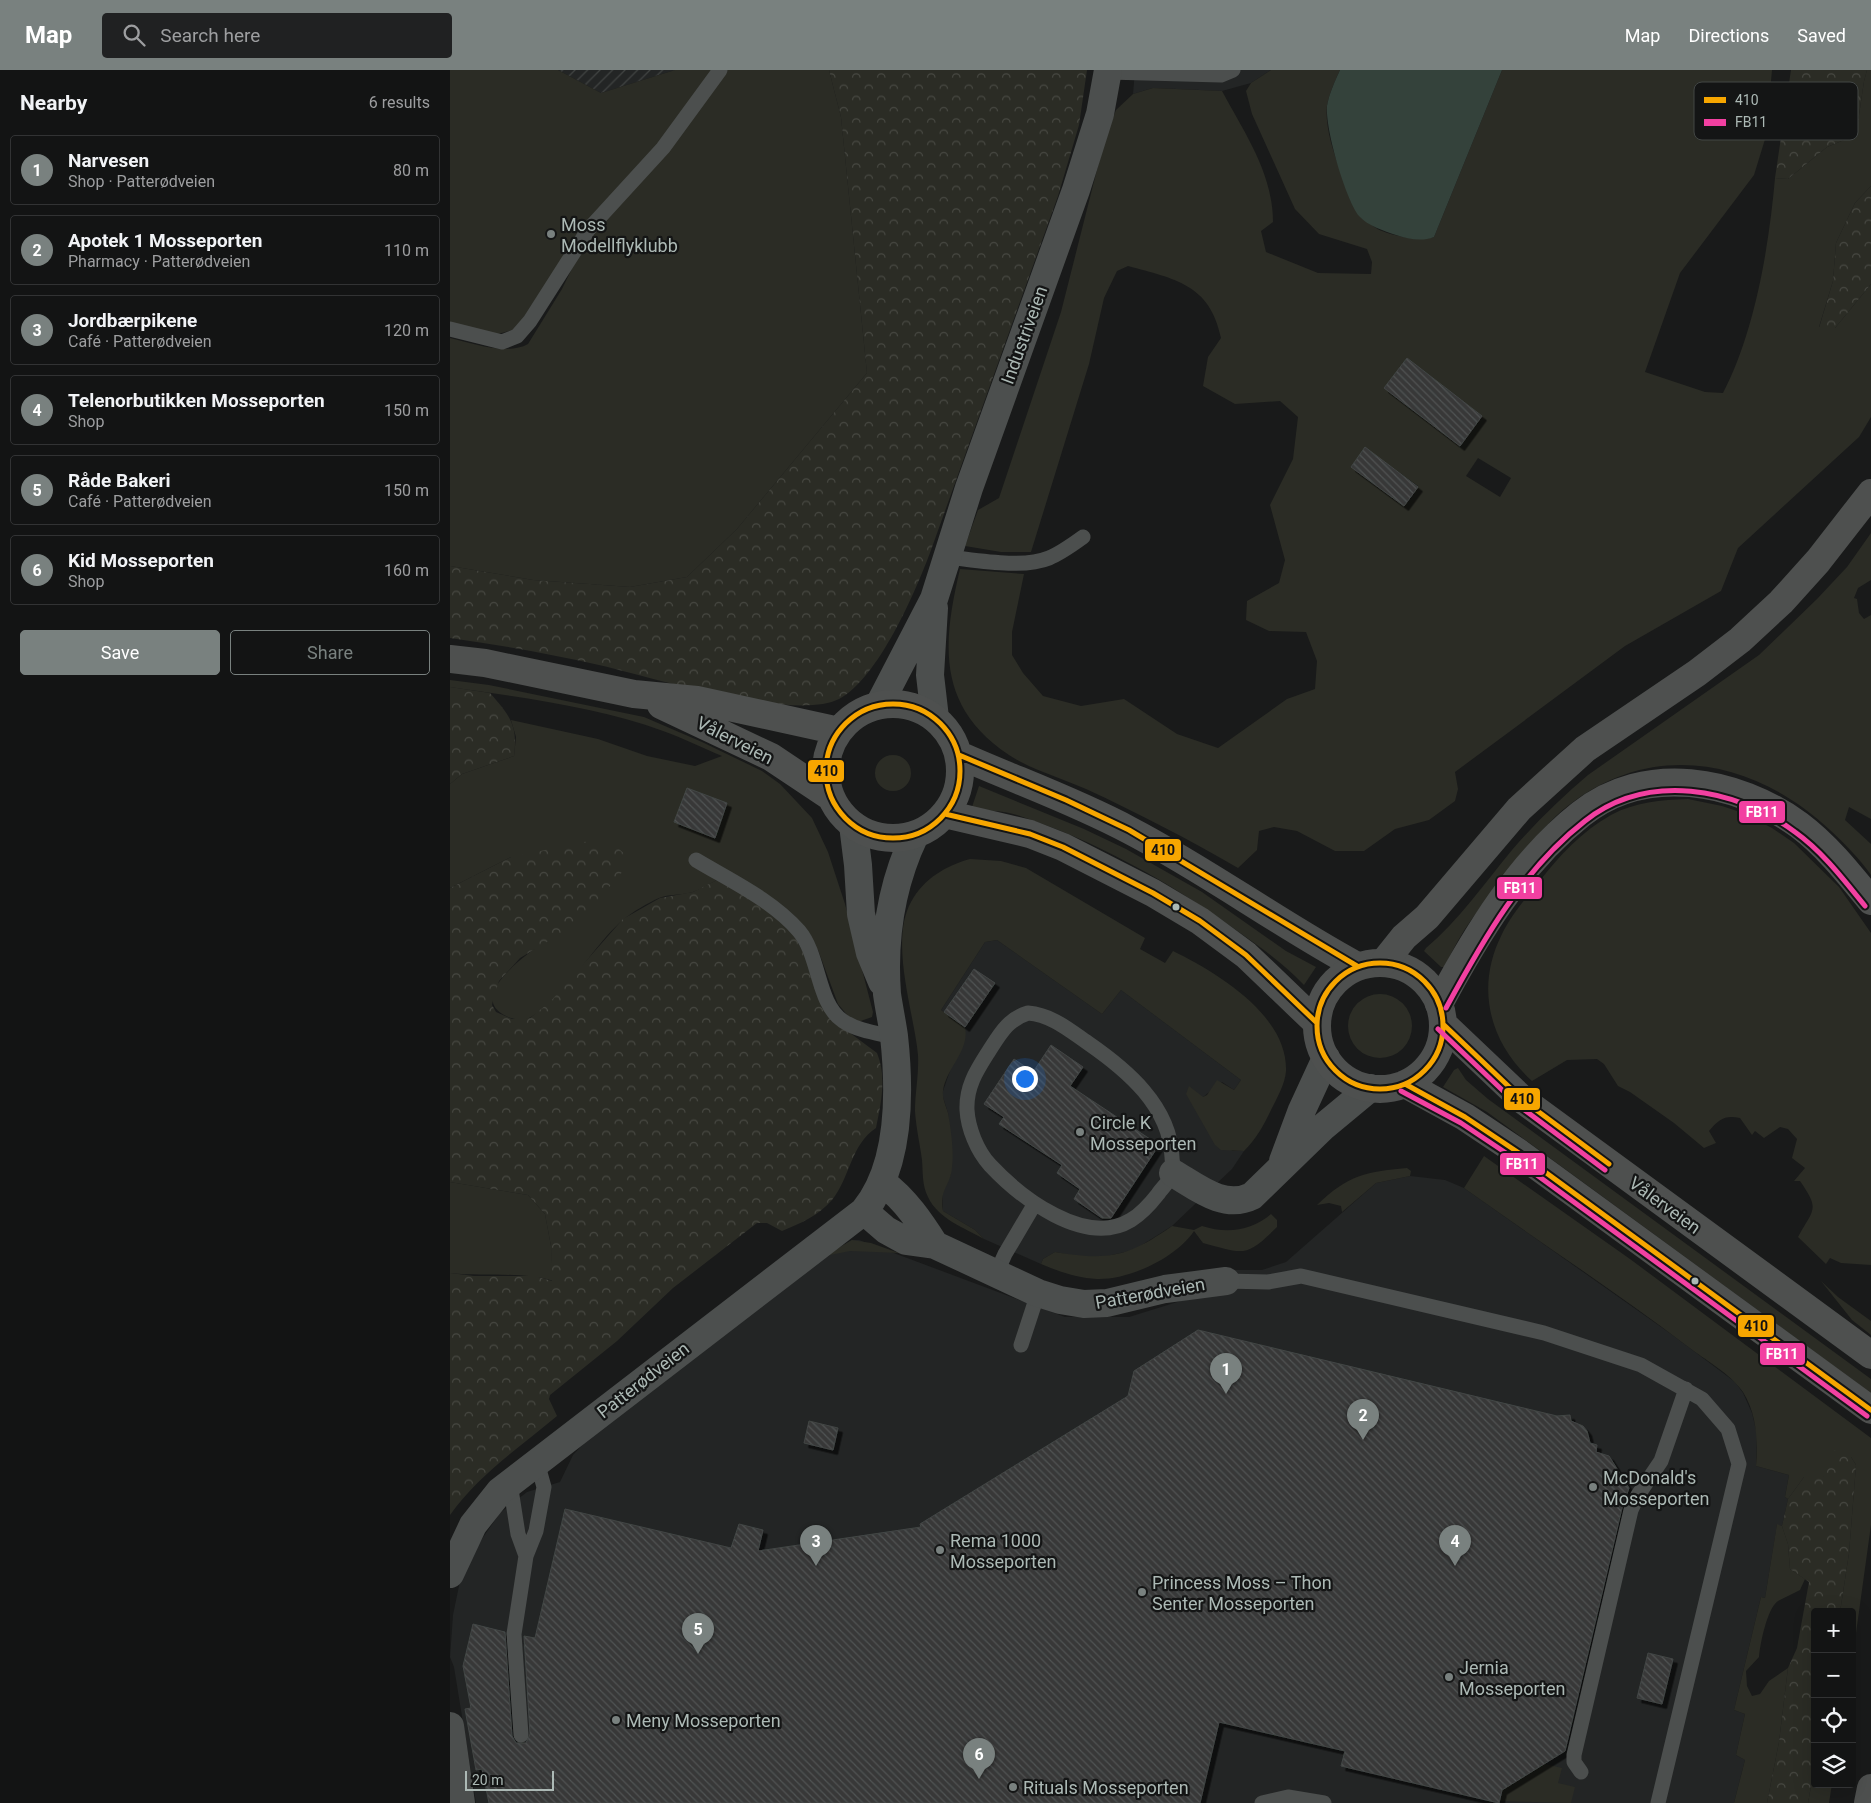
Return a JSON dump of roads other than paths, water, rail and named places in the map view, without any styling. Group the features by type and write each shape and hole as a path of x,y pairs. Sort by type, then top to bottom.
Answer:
{"main road":[{"path":"1384,962 1404,936 1427,917 1519,809 1585,749 1697,673 1740,640 1781,602 1818,561 1871,493"},
{"name":"Vålerveien","path":"450,658 485,663 634,694 697,700 840,731"},
{"name":"Vålerveien","path":"634,694 694,719 771,757 831,797"},
{"path":"879,706 908,706 934,718 946,729 959,755 959,787 954,801 945,814 931,827 915,835 899,838 882,838 867,833 853,825 840,812 831,797 826,780 827,762 831,746 840,731 851,719 864,711 879,706"},
{"path":"959,755 1129,830 1222,883 1308,939 1357,966"},
{"path":"1441,1014 1472,943 1490,915 1553,839 1581,813 1603,800 1631,788 1660,782 1695,782 1731,789 1766,804 1799,825 1840,862 1871,902"},
{"path":"945,814 1039,837 1064,847 1153,893 1200,921 1246,954 1317,1023"},
{"path":"1384,962 1404,967 1419,975 1431,988 1441,1014 1441,1043 1433,1060 1421,1074 1405,1084 1388,1088 1370,1088 1352,1083 1338,1073 1326,1058 1317,1035 1317,1023 1320,1005 1328,988 1341,975 1357,966 1384,962"},
{"name":"Vålerveien","path":"1441,1014 1524,1101 1871,1356"},
{"path":"1405,1084 1465,1117 1519,1153 1871,1410"},
{"path":"1868,1803 1871,1788"}],"street":[{"name":"Industriveien","path":"879,706 934,599 972,479 1076,190 1100,114 1108,71"},
{"name":"Industriveien","path":"934,599 930,675 934,718"},
{"name":"Patterødveien","path":"853,825 858,865 860,914 870,953 887,994"},
{"name":"Patterødveien","path":"450,1574 473,1526 486,1506 510,1483 864,1211 883,1183 890,1164 896,1112 894,1037 887,994 890,911 902,861 915,835"},
{"path":"1282,1165 1302,1110 1326,1058"},
{"path":"1173,1173 1221,1199 1241,1201 1262,1188 1282,1165 1323,1127 1370,1088"},
{"path":"883,1183 895,1192 921,1224 935,1246"},
{"name":"Patterødveien","path":"864,1211 886,1230 906,1241 935,1246 996,1274 1060,1300 1084,1304 1107,1304 1174,1288 1226,1281"},
{"path":"450,1726 461,1803"}],"lane":[{"path":"450,329 502,342 517,336 530,321 588,230 663,148 720,70"},
{"path":"1108,71 1221,75 1233,70"},
{"path":"947,557 1009,562 1036,562 1064,550 1083,537"},
{"path":"696,860 762,900 795,926 810,945 828,1003 843,1021 866,1031 894,1037"},
{"path":"1028,1013 1054,1020 1120,1065 1144,1091 1163,1117 1172,1139 1173,1173 1151,1203 1131,1220 1107,1229 1078,1225 1034,1205 989,1164 974,1141 967,1112 967,1094 973,1075 1004,1028 1017,1016 1028,1013"},
{"path":"996,1274 1005,1254 1034,1205"},
{"path":"1226,1281 1268,1282 1302,1276 1544,1333 1641,1365 1686,1388 1702,1399 1728,1429 1739,1464 1658,1803"},
{"path":"1021,1345 1038,1292"},
{"path":"1581,1772 1574,1762 1574,1755 1631,1510 1638,1495 1661,1461 1686,1388"},
{"path":"521,1735 514,1634 526,1556 536,1531 544,1487 537,1462"},
{"path":"510,1483 518,1534 526,1556"},
{"path":"1262,1803 1288,1797 1324,1803"}],"place":[{"name":"Moss Modellflyklubb","path":"551,234"},
{"name":"Circle K Mosseporten","path":"1080,1132"},
{"name":"Narvesen","path":"1226,1394"},
{"name":"Apotek 1 Mosseporten","path":"1363,1440"},
{"name":"McDonald's Mosseporten","path":"1593,1487"},
{"name":"Rema 1000 Mosseporten","path":"940,1550"},
{"name":"Jordbærpikene","path":"816,1566"},
{"name":"Telenorbutikken Mosseporten","path":"1455,1566"},
{"name":"Princess Moss – Thon Senter Mosseporten","path":"1142,1592"},
{"name":"Råde Bakeri","path":"698,1654"},
{"name":"Jernia Mosseporten","path":"1449,1677"},
{"name":"Meny Mosseporten","path":"616,1720"},
{"name":"Kid Mosseporten","path":"979,1779"},
{"name":"Rituals Mosseporten","path":"1013,1787"}]}
